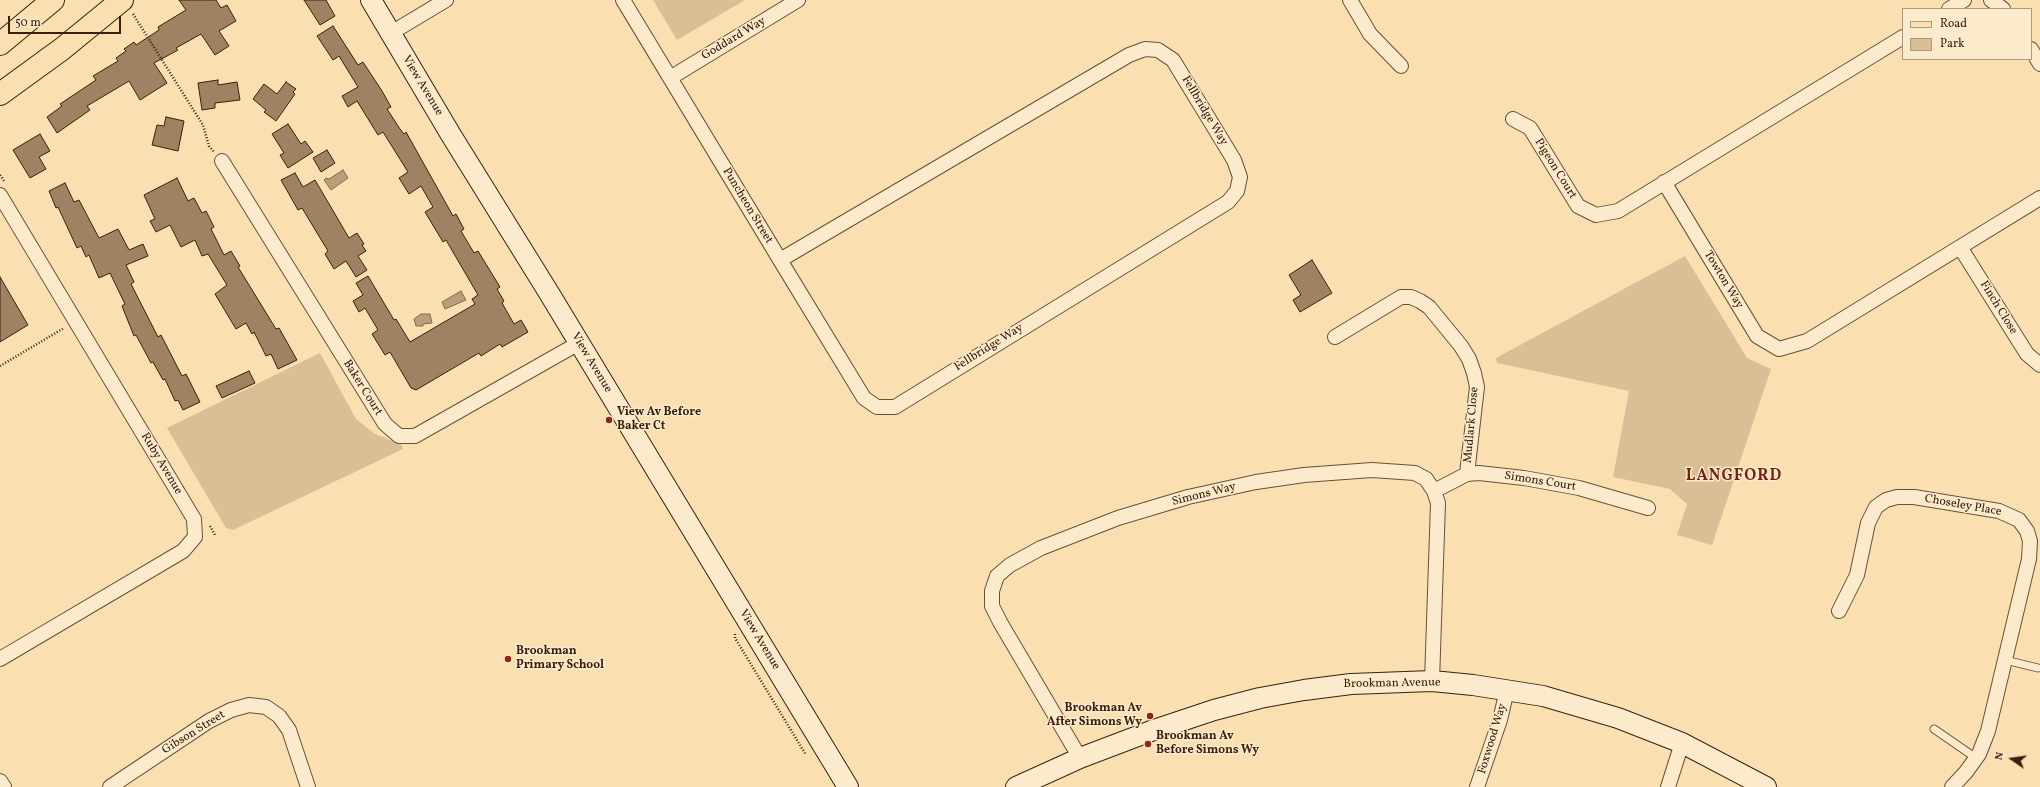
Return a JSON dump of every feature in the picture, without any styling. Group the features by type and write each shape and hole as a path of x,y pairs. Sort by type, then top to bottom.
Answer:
{"main road":[{"path":"0,44 53,0"},
{"path":"0,94 62,49 127,7"}],"street":[{"name":"View Avenue","path":"371,0 848,787"},
{"path":"391,33 446,0"},
{"name":"Puncheon Street","path":"623,0 864,398 877,406"},
{"name":"Goddard Way","path":"670,78 798,0"},
{"path":"1350,0 1370,34 1401,66"},
{"path":"1951,8 1964,0"},
{"path":"1991,0 2002,8"},
{"path":"1664,182 1902,38"},
{"name":"Fellbridge Way","path":"780,260 1129,55 1144,49 1158,50 1173,60 1234,160 1240,177 1237,191 1228,202 895,406 877,406"},
{"path":"2032,51 2040,64"},
{"name":"Pigeon Court","path":"1513,119 1530,128 1578,206 1596,215 1618,211 1664,182"},
{"name":"Baker Court","path":"222,161 385,424 399,436 415,436 579,344"},
{"name":"Towton Way","path":"1664,182 1757,336 1779,349 1807,341 2040,198"},
{"name":"Ruby Avenue","path":"0,195 194,519 195,537 183,551 0,659"},
{"name":"Finch Close","path":"1960,247 2027,354 2040,365"},
{"name":"Mudlark Close","path":"1335,337 1401,297 1411,297 1429,307 1461,346 1469,359 1474,373 1477,387 1467,474"},
{"name":"Simons Way","path":"1080,758 992,606 992,591 997,576 1010,565 1040,548 1118,518 1188,497 1256,482 1357,471 1401,470 1415,473 1426,479 1434,491"},
{"name":"Simons Court","path":"1434,491 1467,474 1479,474 1524,478 1580,488 1648,508"},
{"path":"1432,681 1438,504 1434,491"},
{"name":"Choseley Place","path":"1839,610 1857,575 1868,523 1876,507 1886,500 1897,497 1914,497 1999,511 2019,520 2027,531 2030,541 2029,559 1988,731 1976,758 1966,772 1952,787"},
{"name":"Brookman Avenue","path":"1016,787 1080,758 1178,721 1260,698 1304,690 1351,684 1432,681 1507,690 1543,696 1576,705 1640,726 1682,743 1766,787"},
{"name":"Foxwood Way","path":"1477,787 1500,720 1507,690"},
{"name":"Gibson Street","path":"110,787 209,721 231,710 250,705 266,707 279,716 289,730 308,787"},
{"path":"1668,787 1682,743"},
{"path":"0,781 4,787"}],"lane":[{"path":"2005,660 2038,668"},
{"path":"1934,729 1976,758"}],"path":[{"path":"127,7 202,125 210,146 222,161"},
{"path":"0,366 76,321"}],"green space":[{"path":"653,0 745,0 677,40"},
{"path":"1685,256 1747,358 1771,369 1712,545 1677,535 1687,504 1670,489 1613,477 1629,391 1497,363 1496,358"},
{"path":"320,353 356,419 375,434 401,444 403,449 233,530 226,528 167,428"}],"shaded area":[{"path":"343,170 348,178 331,190 324,180 326,178 329,179"},
{"path":"461,291 466,300 445,309 442,302"},
{"path":"421,314 430,314 432,323 423,324 423,326 416,326 414,319"}],"building":[{"path":"179,0 216,0 221,8 227,5 236,21 219,31 229,46 215,55 201,34 176,48 178,50 154,63 167,83 140,100 129,81 87,106 90,110 57,133 47,117 62,106 60,104 96,80 93,76 118,61 116,58 126,51 124,49 134,42 136,45 159,30 158,27 186,10"},
{"path":"304,0 326,0 335,16 320,25"},
{"path":"333,26 358,65 363,62 382,91 391,107 387,109 404,134 406,132 453,216 456,214 464,229 461,231 474,253 478,251 500,287 497,289 504,301 502,303 514,324 521,320 528,332 502,347 500,344 481,356 479,353 416,390 411,388 390,352 385,355 372,334 378,330 365,308 359,312 353,301 363,295 356,283 368,276 394,320 396,319 410,342 475,304 472,299 478,295 446,240 443,242 425,212 433,207 421,186 409,194 399,178 408,172 383,132 378,135 357,101 348,107 342,96 358,87 339,56 333,60 317,36"},
{"path":"218,80 218,85 237,82 240,100 215,103 215,108 202,110 198,83"},
{"path":"286,82 296,89 293,92 295,94 276,121 264,112 266,110 253,99 264,84 277,94"},
{"path":"166,117 184,121 178,151 152,145 157,125 164,126"},
{"path":"288,124 301,144 305,141 313,152 288,168 280,155 284,153 272,134"},
{"path":"40,134 50,151 39,157 46,169 30,178 13,150"},
{"path":"327,150 335,163 321,172 313,158"},
{"path":"295,173 303,187 315,180 349,238 357,233 364,244 362,245 366,251 358,256 367,270 356,277 346,261 334,269 325,254 328,251 302,208 298,210 281,180"},
{"path":"177,178 188,201 194,198 202,213 206,211 214,227 211,229 224,255 231,251 240,266 238,267 276,329 279,328 297,360 278,369 271,354 266,356 254,332 252,334 246,323 236,329 215,294 227,285 208,254 202,256 195,240 181,247 170,225 156,232 150,221 155,219 144,195"},
{"path":"65,183 74,202 79,200 99,238 118,229 129,250 143,244 148,256 126,265 134,282 131,284 158,337 161,335 182,376 186,374 200,402 183,410 178,400 175,401 165,379 163,380 153,362 151,363 136,335 134,336 122,306 125,304 110,273 99,278 89,255 86,257 81,246 77,248 58,207 56,208 49,191"},
{"path":"1312,260 1332,293 1300,312 1293,300 1301,295 1289,275"},
{"path":"0,277 28,325 0,342"},
{"path":"249,371 255,383 222,398 216,386"}],"place":[{"name":"View Av Before Baker Ct","path":"609,420"},
{"name":"Brookman Primary School","path":"508,659"},
{"name":"Brookman Av After Simons Wy","path":"1150,716"},
{"name":"Brookman Av Before Simons Wy","path":"1148,744"}],"district":[{"name":"LANGFORD","path":"1734,477"}]}
